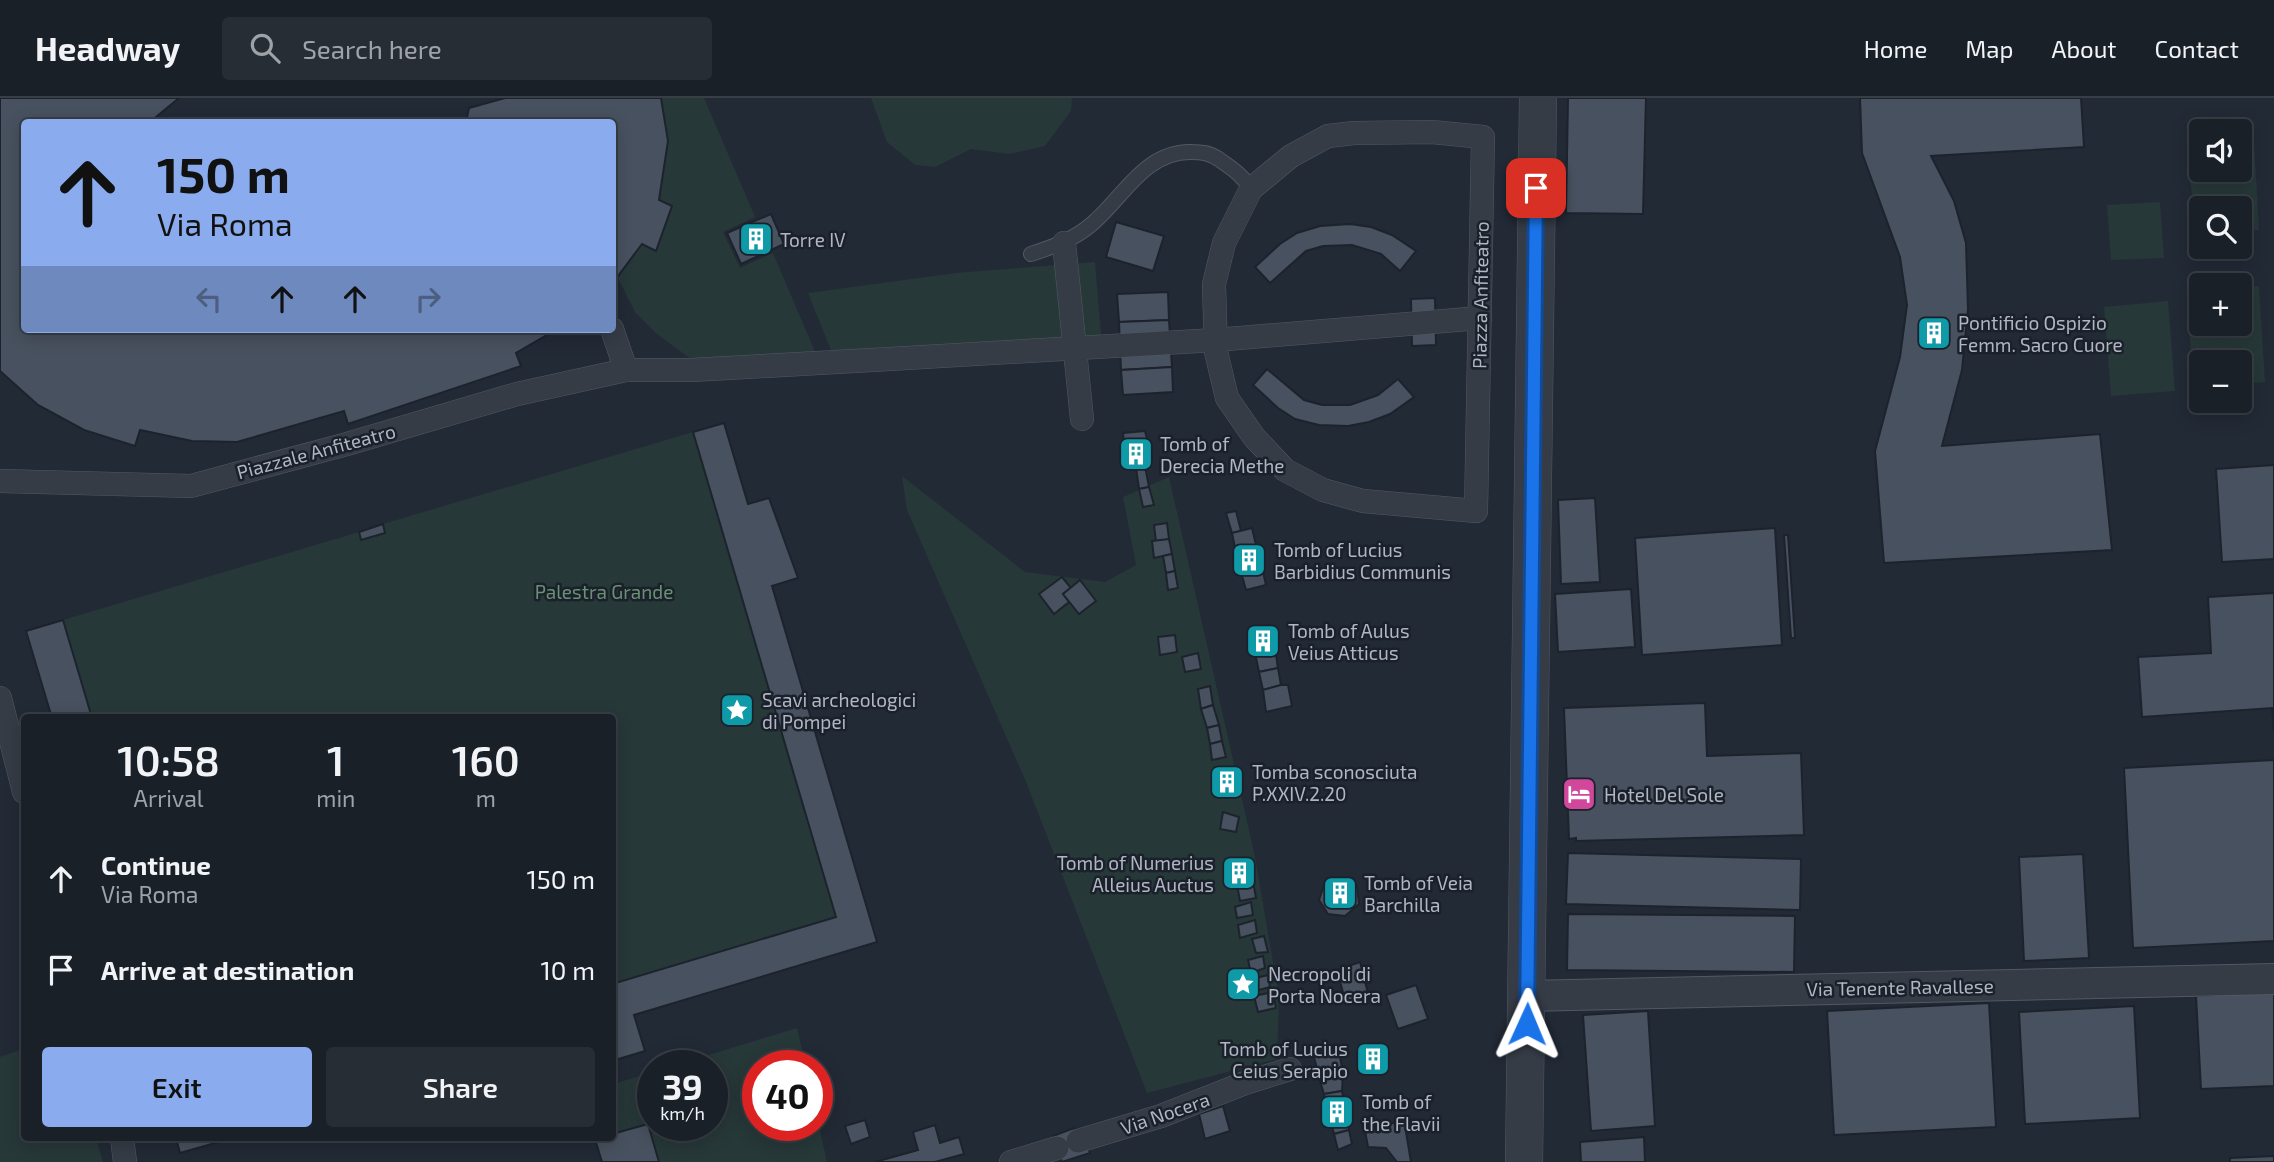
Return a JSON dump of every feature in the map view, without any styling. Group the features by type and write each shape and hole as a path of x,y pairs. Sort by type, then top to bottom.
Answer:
{"street":[{"path":"1524,1162 1538,98"},
{"name":"Piazza Anfiteatro","path":"1432,132 1483,137 1480,318 1476,511 1363,501 1323,490 1285,470 1254,437 1227,398 1216,352 1214,284 1224,243 1251,189 1291,156 1328,136 1354,133 1432,132"},
{"path":"1064,243 1082,419"},
{"name":"Piazzale Anfiteatro","path":"0,481 191,486 517,394 626,370 692,370 1215,340 1480,318"},
{"path":"613,333 626,370"},
{"path":"0,698 21,780"},
{"name":"Via Tenente Ravallese","path":"1527,996 2274,979"},
{"name":"Via Nocera","path":"1011,1162 1161,1116 1245,1083 1290,1069"},
{"path":"122,1141 125,1162"}],"lane":[{"path":"1031,254 1071,240 1095,222 1128,186 1158,159 1179,152 1211,153 1243,176 1251,189"}],"green space":[{"path":"661,98 704,98 755,217 723,232 740,268 773,253 816,354 695,362 657,334 635,312 618,278 642,244 656,251 672,206 659,200 668,141"},
{"path":"871,98 1072,98 1071,111 1045,146 1009,154 971,149 935,167 915,165 887,142"},
{"path":"2252,140 2259,230 2252,231 2252,196 2192,196 2191,182 2252,182"},
{"path":"2160,202 2164,258 2111,260 2107,205"},
{"path":"1095,262 1101,335 832,353 808,293 956,273"},
{"path":"2259,286 2265,382 2252,383 2252,350 2191,350 2190,336 2252,336 2252,287"},
{"path":"2187,291 2189,291 2189,323"},
{"path":"2168,301 2175,391 2111,396 2104,307"},
{"name":"Palestra Grande","path":"693,432 836,917 616,983 616,714 91,714 63,620 359,532 362,540 385,533 383,524"},
{"path":"902,476 1025,572 1105,582 1136,565 1123,497 1169,477 1255,857 1279,997 1277,1059 1147,1093 1026,782 907,510"},
{"path":"797,1028 802,1050 742,1050 742,1141 822,1141 827,1162 659,1162 616,1136 616,1083 637,1077 637,1141 728,1141 728,1050 725,1050"},
{"path":"21,1050 21,1141 97,1141 103,1162 0,1162 0,1057"}],"building":[{"path":"0,98 179,98 154,119 21,119 21,333 550,333 516,353 521,366 348,424 344,411 237,442 192,441 140,430 135,446 84,430 38,405 0,371"},
{"path":"505,98 661,98 668,141 659,200 672,206 656,251 642,244 616,279 616,119 467,119 469,108"},
{"path":"1568,98 1646,98 1643,214 1566,213"},
{"name":"Pontificio Ospizio Femm. Sacro Cuore","path":"1860,98 2081,98 2084,147 1931,156 1954,201 1966,243 1968,309 1962,370 1942,446 2100,434 2112,550 1884,563 1875,451 1900,357 1907,305 1900,257 1862,153"},
{"name":"Torre IV","path":"771,214 784,244 741,264 727,233"},
{"path":"1116,222 1164,236 1153,271 1106,257"},
{"path":"1350,224 1371,227 1392,235 1416,251 1400,271 1381,254 1352,245 1323,246 1306,251 1270,283 1255,267 1280,244 1297,233 1320,226"},
{"path":"1168,292 1169,320 1119,322 1117,294"},
{"path":"1435,298 1436,345 1412,346 1411,299"},
{"path":"1169,320 1172,367 1121,370 1119,322"},
{"path":"1172,367 1173,392 1123,395 1121,370"},
{"path":"1267,369 1304,400 1322,405 1350,405 1378,395 1398,379 1414,397 1390,414 1369,422 1348,426 1319,425 1295,419 1278,408 1253,385"},
{"path":"724,423 748,504 769,498 798,578 772,586 877,942 634,1015 645,1050 637,1050 637,1053 616,1060 616,983 836,917 693,432"},
{"path":"1145,431 1147,439 1124,442 1123,433"},
{"name":"Tomb of Derecia Methe","path":"1147,439 1145,466 1130,469 1124,442"},
{"path":"2274,465 2274,559 2222,562 2216,469"},
{"path":"1145,466 1149,487 1139,489 1136,468"},
{"path":"1149,487 1154,505 1143,507 1139,489"},
{"path":"1595,498 1600,582 1561,584 1558,500"},
{"path":"1236,511 1241,531 1232,533 1226,513"},
{"path":"1167,523 1169,539 1156,542 1154,525"},
{"path":"383,524 385,533 361,540 359,532"},
{"path":"1252,528 1257,549 1236,553 1232,533"},
{"path":"1775,528 1782,645 1642,655 1635,538"},
{"path":"1784,535 1788,535 1795,638 1791,638"},
{"path":"1169,539 1172,554 1154,558 1152,541"},
{"name":"Tomb of Lucius Barbidius Communis","path":"1257,549 1262,567 1241,572 1236,553"},
{"path":"1172,554 1175,571 1166,573 1163,556"},
{"path":"1262,567 1266,585 1246,590 1241,572"},
{"path":"1175,571 1178,588 1168,590 1166,573"},
{"path":"1062,577 1071,588 1063,594 1069,602 1054,614 1039,594"},
{"path":"1080,580 1096,601 1079,614 1063,594"},
{"path":"1631,589 1635,647 1558,652 1555,594"},
{"path":"2274,593 2274,731 2272,708 2142,717 2138,657 2211,653 2208,597"},
{"path":"63,620 91,714 51,714 26,631"},
{"name":"Tomb of Aulus Veius Atticus","path":"1271,629 1275,648 1255,653 1251,633"},
{"path":"1175,635 1177,652 1160,655 1158,637"},
{"path":"1275,648 1278,668 1259,672 1255,653"},
{"path":"1198,653 1201,669 1185,672 1182,657"},
{"path":"1278,668 1281,685 1263,690 1259,672"},
{"path":"1288,685 1292,706 1266,712 1263,690"},
{"path":"1210,686 1213,705 1201,709 1198,689"},
{"path":"1705,703 1707,756 1801,753 1804,835 1576,841 1576,838 1569,839 1564,708"},
{"path":"1213,705 1219,725 1207,728 1201,709"},
{"path":"1219,725 1222,741 1210,744 1207,728"},
{"path":"1222,741 1226,757 1212,760 1210,744"},
{"path":"2274,760 2274,941 2133,948 2124,768"},
{"name":"Tomba sconosciuta P.XXIV.2.20","path":"1236,770 1237,791 1218,794 1216,773"},
{"path":"1223,812 1239,817 1236,832 1220,829"},
{"path":"1568,853 1801,859 1800,910 1566,904"},
{"path":"2083,854 2089,958 2024,961 2019,857"},
{"name":"Tomb of Numerius Alleius Auctus","path":"1249,860 1253,881 1228,886 1224,866"},
{"name":"Tomb of Veia Barchilla","path":"1344,879 1357,886 1359,904 1345,916 1328,914 1319,900 1325,882"},
{"path":"1253,881 1256,898 1240,901 1237,885"},
{"path":"1251,902 1253,915 1237,918 1235,907"},
{"path":"1568,914 1795,916 1794,972 1567,970"},
{"path":"1255,920 1257,933 1240,938 1238,925"},
{"path":"1264,936 1268,952 1256,953 1252,939"},
{"path":"1263,956 1265,968 1251,973 1248,960"},
{"path":"1360,962 1369,997 1346,1004 1337,970"},
{"path":"1268,975 1270,987 1255,991 1252,979"},
{"path":"1416,985 1428,1019 1398,1029 1386,995"},
{"path":"1273,992 1276,1008 1258,1012 1254,996"},
{"path":"2274,992 2274,1086 2201,1089 2196,996"},
{"path":"1989,1003 1996,1127 1834,1135 1827,1011"},
{"path":"2134,1006 2140,1118 2025,1124 2019,1012"},
{"path":"1648,1011 1655,1126 1591,1131 1583,1015"},
{"path":"1338,1046 1343,1073 1320,1081 1313,1053"},
{"name":"Tomb of Lucius Ceius Serapio","path":"1380,1046 1385,1066 1365,1071 1360,1052"},
{"path":"1343,1073 1342,1091 1324,1094 1320,1081"},
{"name":"Tomb of the Flavii","path":"1342,1091 1349,1130 1334,1134 1324,1094"},
{"path":"1223,1106 1230,1131 1205,1139 1199,1114"},
{"path":"865,1120 870,1137 851,1144 845,1126"},
{"path":"1404,1120 1411,1162 1397,1162 1386,1148 1368,1147 1365,1131"},
{"path":"935,1125 940,1143 959,1137 964,1154 935,1162 875,1162 918,1150 913,1132"},
{"path":"637,1127 637,1141 653,1141 659,1162 602,1162 596,1141 616,1141 616,1133"},
{"path":"1074,1128 1080,1147 1087,1145 1090,1153 1062,1162 1053,1136"},
{"path":"1349,1130 1352,1144 1338,1150 1334,1134"},
{"path":"1644,1137 1645,1162 1581,1162 1580,1142"},
{"path":"177,1141 222,1141 180,1153"},
{"path":"2274,1156 2274,1162 2230,1162 2230,1158"}],"place":[{"name":"Torre IV","path":"756,239"},
{"name":"Pontificio Ospizio Femm. Sacro Cuore","path":"1934,333"},
{"name":"Tomb of Derecia Methe","path":"1136,454"},
{"name":"Tomb of Lucius Barbidius Communis","path":"1249,560"},
{"name":"Tomb of Aulus Veius Atticus","path":"1263,641"},
{"name":"Scavi archeologici di Pompei","path":"737,710"},
{"name":"Tomba sconosciuta P.XXIV.2.20","path":"1227,782"},
{"name":"Hotel Del Sole","path":"1579,794"},
{"name":"Tomb of Numerius Alleius Auctus","path":"1239,873"},
{"name":"Tomb of Veia Barchilla","path":"1340,893"},
{"name":"Necropoli di Porta Nocera","path":"1243,984"},
{"name":"Tomb of Lucius Ceius Serapio","path":"1373,1059"},
{"name":"Tomb of the Flavii","path":"1337,1112"}],"route":[{"path":"1527,1024 1536,188"}]}
